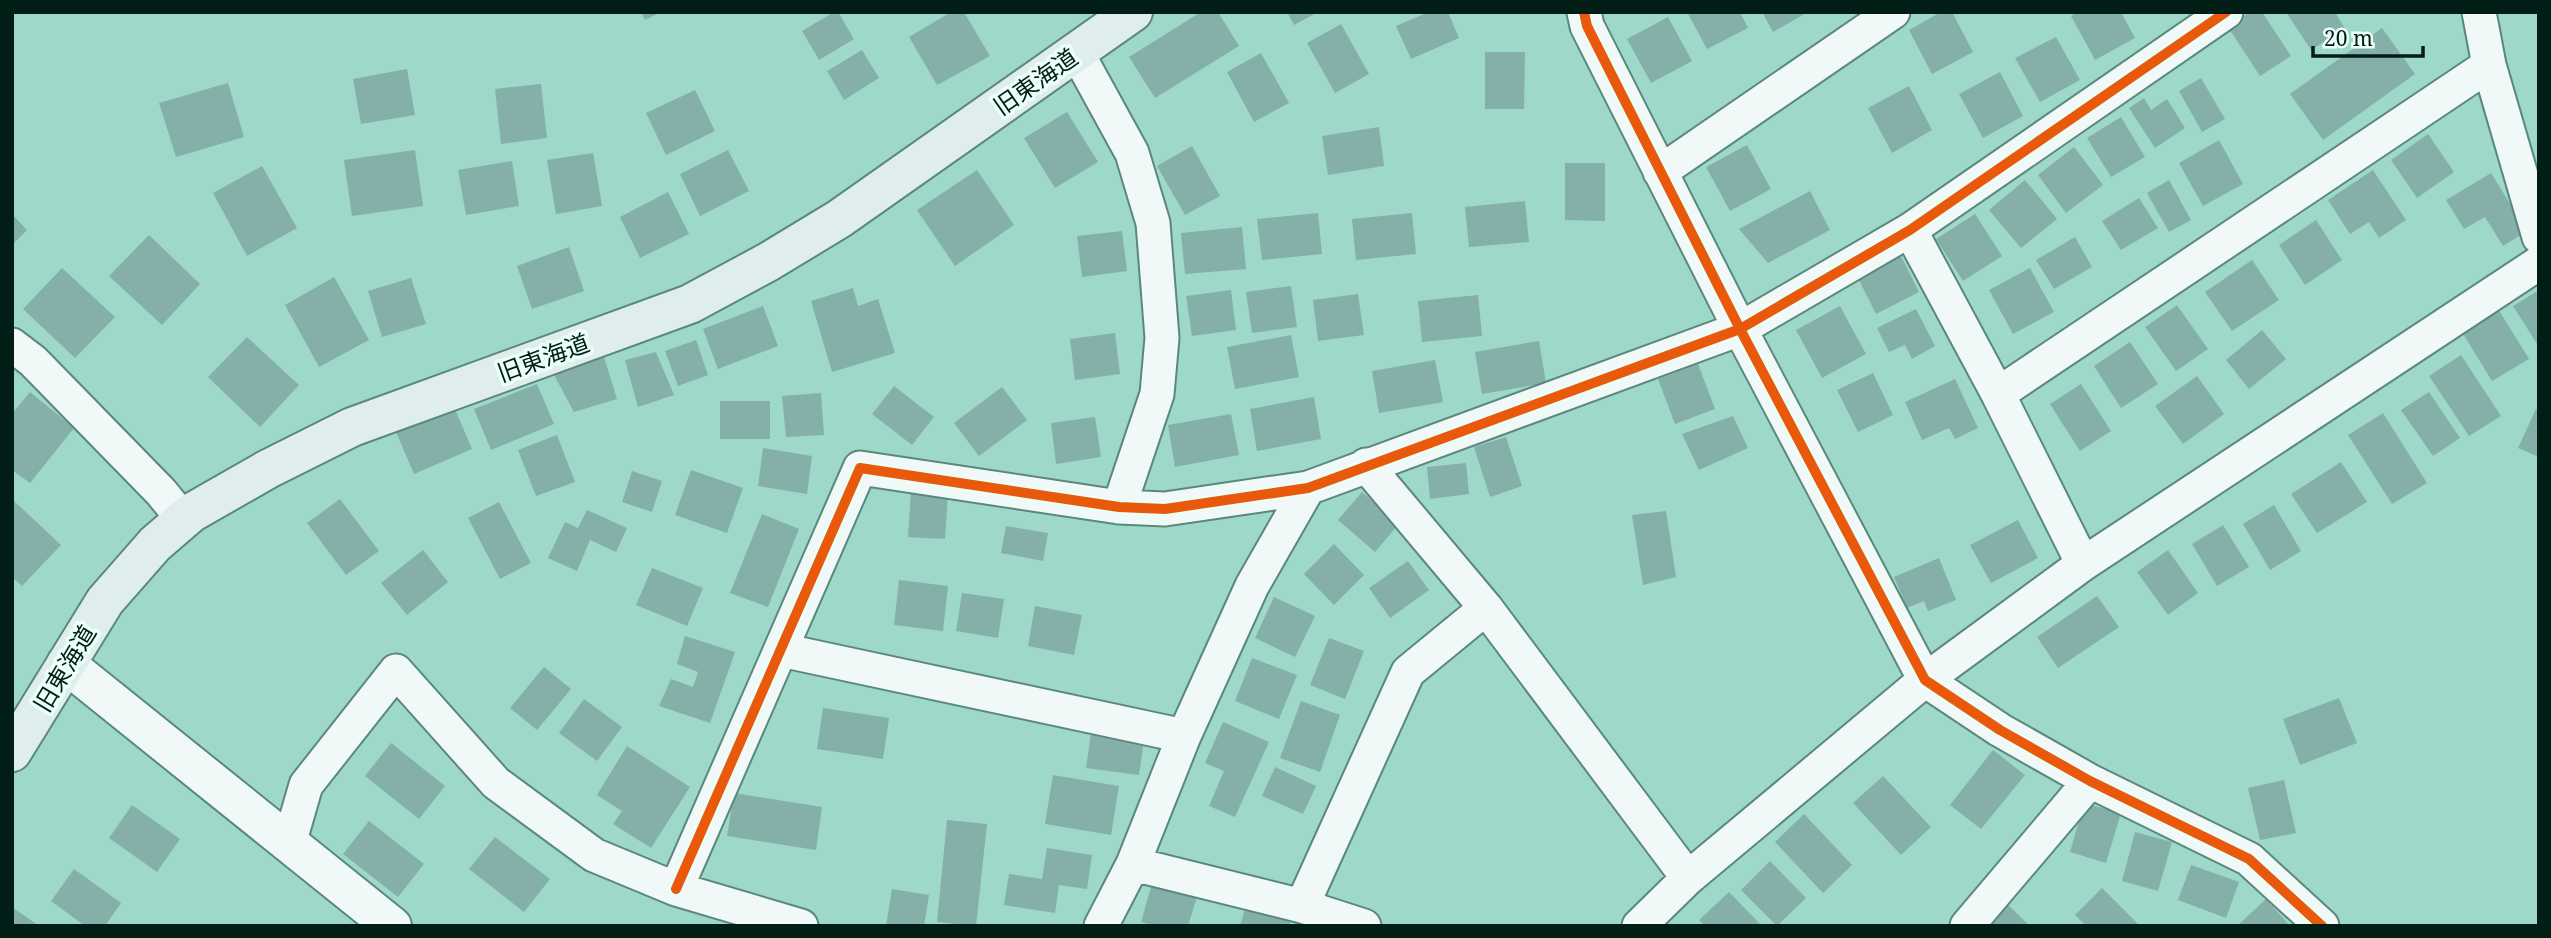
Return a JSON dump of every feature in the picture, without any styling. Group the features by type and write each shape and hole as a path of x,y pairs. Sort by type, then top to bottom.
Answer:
{"main road":[{"name":"旧東海道","path":"12,752 105,601 155,544 191,513 268,469 352,426 690,304 768,262 839,219 1133,12"}],"street":[{"path":"1584,12 1587,26 1740,329 1925,680 2000,730 2090,780 2249,859 2322,926"},
{"path":"1660,172 1893,12"},
{"path":"676,889 860,468 1119,507 1165,509 1308,488 1740,329 1910,230 2226,12"},
{"path":"2479,12 2490,65 2539,237"},
{"path":"1076,51 1132,153 1153,223 1162,338 1157,394 1119,507"},
{"path":"1998,394 2490,65"},
{"path":"1910,230 1998,394 2083,564"},
{"path":"1639,926 1688,878 1925,680 2083,564 2539,263"},
{"path":"12,345 33,361 161,492 183,519"},
{"path":"1366,465 1486,608 1688,878"},
{"path":"1101,926 1133,864 1184,736 1252,586 1308,488"},
{"path":"1301,906 1408,672 1486,608"},
{"path":"781,650 1184,736"},
{"path":"66,664 392,926"},
{"path":"289,844 306,785 396,671 496,783 594,855 676,889 801,926"},
{"path":"1967,926 2090,780"},
{"path":"1133,864 1301,906 1364,926"}],"building":[{"path":"641,12 661,12 645,20"},
{"path":"838,12 854,39 819,60 802,31"},
{"path":"951,12 964,12 990,56 937,85 909,37"},
{"path":"1201,12 1218,12 1239,46 1155,98 1129,57"},
{"path":"1287,12 1318,12 1294,25"},
{"path":"1429,12 1448,12 1459,38 1411,59 1396,26"},
{"path":"1687,12 1740,12 1748,28 1707,49"},
{"path":"1762,12 1808,12 1773,32"},
{"path":"1941,12 1952,12 1973,52 1932,74 1909,30"},
{"path":"2078,12 2121,12 2135,38 2095,60 2071,16"},
{"path":"2250,12 2262,12 2291,56 2260,76 2228,27"},
{"path":"2286,12 2335,12 2345,29 2311,50"},
{"path":"1668,17 1692,61 1651,83 1627,39"},
{"path":"1341,24 1369,74 1335,93 1307,43"},
{"path":"2382,28 2415,74 2323,140 2290,94"},
{"path":"2056,37 2080,80 2040,102 2015,58"},
{"path":"862,50 879,78 844,100 827,71"},
{"path":"1485,52 1525,52 1524,109 1485,109"},
{"path":"1261,53 1289,103 1254,122 1227,72"},
{"path":"407,69 415,115 361,124 353,79"},
{"path":"2000,72 2023,116 1983,138 1959,94"},
{"path":"2201,78 2225,119 2202,132 2179,91"},
{"path":"228,83 244,137 176,157 159,103"},
{"path":"541,84 547,138 501,144 495,89"},
{"path":"1909,86 1932,130 1892,153 1868,108"},
{"path":"695,90 715,131 666,155 646,113"},
{"path":"2144,98 2151,110 2167,99 2185,128 2155,148 2129,108"},
{"path":"1067,112 1098,162 1055,188 1024,138"},
{"path":"2121,117 2145,157 2111,177 2087,138"},
{"path":"1379,127 1384,166 1328,175 1322,136"},
{"path":"2428,134 2454,172 2417,198 2391,160"},
{"path":"2219,140 2243,184 2203,206 2179,163"},
{"path":"1747,145 1771,189 1730,211 1706,167"},
{"path":"1192,146 1220,196 1185,215 1157,166"},
{"path":"2074,147 2103,185 2066,213 2038,175"},
{"path":"415,150 423,206 352,216 344,160"},
{"path":"728,150 749,191 700,216 680,174"},
{"path":"593,153 602,206 556,214 547,160"},
{"path":"512,161 519,206 466,215 458,170"},
{"path":"1565,163 1605,163 1605,221 1565,220"},
{"path":"262,166 297,228 247,256 213,193"},
{"path":"977,170 1014,225 955,266 917,210"},
{"path":"2373,170 2406,220 2379,238 2369,222 2350,234 2328,200"},
{"path":"2491,173 2527,231 2503,246 2485,217 2464,229 2446,200"},
{"path":"2025,180 2057,219 2021,248 1989,210"},
{"path":"2169,180 2191,220 2169,232 2147,193"},
{"path":"1810,191 1830,230 1768,263 1739,229"},
{"path":"668,192 689,234 640,258 620,217"},
{"path":"2139,198 2158,228 2121,250 2102,221"},
{"path":"1525,201 1529,242 1469,247 1465,207"},
{"path":"1318,213 1322,254 1262,260 1257,219"},
{"path":"1412,213 1416,254 1356,260 1352,219"},
{"path":"12,214 27,230 12,245"},
{"path":"1975,214 2002,256 1963,281 1936,239"},
{"path":"2316,220 2342,260 2305,285 2279,245"},
{"path":"1242,227 1246,269 1185,274 1181,233"},
{"path":"1122,231 1127,271 1082,277 1077,236"},
{"path":"149,235 200,284 162,325 109,276"},
{"path":"2075,237 2092,267 2054,289 2036,260"},
{"path":"569,247 584,291 532,309 517,266"},
{"path":"1901,256 1919,292 1876,314 1858,278"},
{"path":"2252,260 2279,300 2232,331 2205,292"},
{"path":"62,268 115,317 75,358 23,309"},
{"path":"2030,268 2054,312 2013,334 1989,290"},
{"path":"334,277 369,340 319,367 285,305"},
{"path":"411,278 426,324 382,337 368,291"},
{"path":"1291,286 1297,327 1252,333 1246,292"},
{"path":"853,288 858,306 878,299 895,353 832,372 811,301"},
{"path":"1231,290 1236,330 1192,336 1186,296"},
{"path":"2539,290 2539,347 2513,306"},
{"path":"1358,294 1364,335 1318,341 1313,300"},
{"path":"1478,295 1482,336 1422,342 1418,301"},
{"path":"2177,305 2208,349 2176,371 2145,327"},
{"path":"763,306 778,346 718,369 703,329"},
{"path":"1840,306 1866,354 1822,378 1796,330"},
{"path":"2497,307 2529,359 2492,381 2460,329"},
{"path":"1916,309 1935,346 1912,359 1905,345 1889,352 1877,328"},
{"path":"2262,330 2286,359 2249,389 2226,360"},
{"path":"1115,333 1120,374 1075,380 1070,339"},
{"path":"1291,335 1299,377 1235,389 1227,347"},
{"path":"247,337 299,385 260,427 208,377"},
{"path":"696,340 708,375 678,386 665,351"},
{"path":"1539,341 1546,383 1482,394 1475,352"},
{"path":"2130,342 2158,384 2121,408 2094,366"},
{"path":"656,352 674,395 638,407 625,360"},
{"path":"2461,355 2501,416 2469,436 2429,376"},
{"path":"604,357 617,399 574,412 553,373"},
{"path":"1435,360 1443,402 1379,413 1372,371"},
{"path":"1698,364 1715,409 1675,424 1658,379"},
{"path":"1873,373 1893,415 1858,432 1837,390"},
{"path":"2197,376 2224,414 2183,444 2155,406"},
{"path":"1955,379 1978,428 1955,439 1949,428 1922,440 1905,402"},
{"path":"537,384 554,424 491,450 474,409"},
{"path":"2081,384 2111,431 2080,451 2050,404"},
{"path":"894,386 934,417 912,445 872,414"},
{"path":"1002,387 1027,420 979,456 954,423"},
{"path":"30,392 74,428 30,483 12,470 12,414"},
{"path":"2429,392 2460,438 2433,456 2401,410"},
{"path":"821,393 824,435 786,437 782,396"},
{"path":"1314,397 1321,439 1257,451 1250,409"},
{"path":"720,401 770,401 770,439 720,439"},
{"path":"454,407 472,449 414,474 396,432"},
{"path":"2536,409 2539,411 2539,457 2518,448"},
{"path":"2383,413 2427,483 2392,504 2348,435"},
{"path":"1231,414 1239,455 1175,467 1168,425"},
{"path":"1733,416 1748,448 1699,470 1682,434"},
{"path":"1095,417 1101,457 1056,464 1051,423"},
{"path":"557,435 575,482 536,496 518,450"},
{"path":"1506,437 1522,486 1490,497 1474,447"},
{"path":"763,448 812,456 807,494 758,486"},
{"path":"2341,462 2367,502 2317,533 2291,494"},
{"path":"1466,463 1469,494 1430,499 1427,467"},
{"path":"691,470 743,488 727,533 675,515"},
{"path":"632,471 662,481 652,512 622,502"},
{"path":"911,491 948,494 945,539 908,537"},
{"path":"1362,492 1399,524 1375,552 1338,520"},
{"path":"12,499 61,545 22,586 12,577"},
{"path":"340,499 379,551 346,575 307,523"},
{"path":"499,502 531,563 500,579 468,518"},
{"path":"2274,505 2301,551 2270,570 2243,524"},
{"path":"587,510 627,528 616,552 590,540 577,571 548,558 565,522 578,528"},
{"path":"1666,511 1676,577 1643,585 1632,515"},
{"path":"762,514 799,529 768,607 730,593"},
{"path":"2018,520 2038,558 1991,583 1970,545"},
{"path":"2223,525 2249,567 2217,586 2192,544"},
{"path":"1006,526 1048,533 1043,561 1001,553"},
{"path":"1334,544 1364,575 1334,605 1304,574"},
{"path":"423,550 448,582 407,615 381,583"},
{"path":"2168,550 2198,593 2168,615 2137,572"},
{"path":"1939,558 1956,600 1928,611 1924,601 1907,608 1894,577"},
{"path":"1408,561 1429,590 1390,618 1369,588"},
{"path":"652,568 703,588 687,626 636,605"},
{"path":"899,580 948,586 943,631 894,625"},
{"path":"962,593 1004,599 998,638 956,631"},
{"path":"2097,596 2119,627 2058,668 2037,637"},
{"path":"1274,597 1315,616 1295,657 1255,638"},
{"path":"1035,606 1082,615 1074,655 1028,646"},
{"path":"685,636 735,652 710,723 659,706 671,679 693,687 698,672 677,664"},
{"path":"1329,638 1364,651 1345,699 1310,685"},
{"path":"1252,658 1297,675 1279,719 1235,701"},
{"path":"544,667 571,689 537,730 510,708"},
{"path":"2339,698 2357,743 2300,765 2283,719"},
{"path":"584,699 622,727 597,761 559,733"},
{"path":"1301,701 1340,715 1320,772 1280,758"},
{"path":"823,708 889,718 883,759 817,749"},
{"path":"1223,722 1269,742 1235,817 1209,806 1224,771 1205,763"},
{"path":"1091,733 1144,741 1139,775 1086,768"},
{"path":"391,743 445,786 419,819 365,776"},
{"path":"627,746 690,787 651,848 613,824 622,811 597,795"},
{"path":"1993,750 2025,775 1981,829 1950,805"},
{"path":"1275,767 1316,786 1303,814 1262,796"},
{"path":"1053,775 1119,786 1111,835 1045,824"},
{"path":"1883,776 1931,827 1901,855 1853,803"},
{"path":"2284,780 2296,833 2260,840 2248,788"},
{"path":"734,793 822,807 816,850 727,836"},
{"path":"2084,803 2121,813 2106,863 2070,852"},
{"path":"132,805 180,839 157,872 109,838"},
{"path":"1804,814 1852,865 1823,893 1775,842"},
{"path":"947,820 987,824 976,926 937,922"},
{"path":"369,821 424,864 398,897 343,854"},
{"path":"2135,832 2172,842 2158,891 2122,881"},
{"path":"495,837 550,879 524,912 469,869"},
{"path":"1047,848 1092,855 1087,889 1059,885 1055,913 1004,905 1009,874 1042,879"},
{"path":"1770,861 1806,898 1777,926 1741,890"},
{"path":"2191,865 2239,882 2226,918 2178,900"},
{"path":"74,869 121,903 105,926 85,926 51,901"},
{"path":"1152,884 1197,897 1188,926 1155,926 1141,922"},
{"path":"2102,888 2138,924 2136,926 2086,926 2075,915"},
{"path":"892,889 929,895 924,926 886,926"},
{"path":"1729,892 1762,926 1705,926 1699,920"},
{"path":"2266,899 2290,926 2237,926"},
{"path":"2003,900 2030,926 1977,926"},
{"path":"12,907 39,926 12,926"},
{"path":"1245,909 1290,922 1288,926 1240,926"}],"cycle path":[{"path":"1584,12 1587,26 1740,329 1925,680 2000,730 2090,781 2249,859 2322,926"},
{"path":"676,889 860,468 1119,507 1165,509 1308,488 1740,329 1910,230 2226,12"}]}
